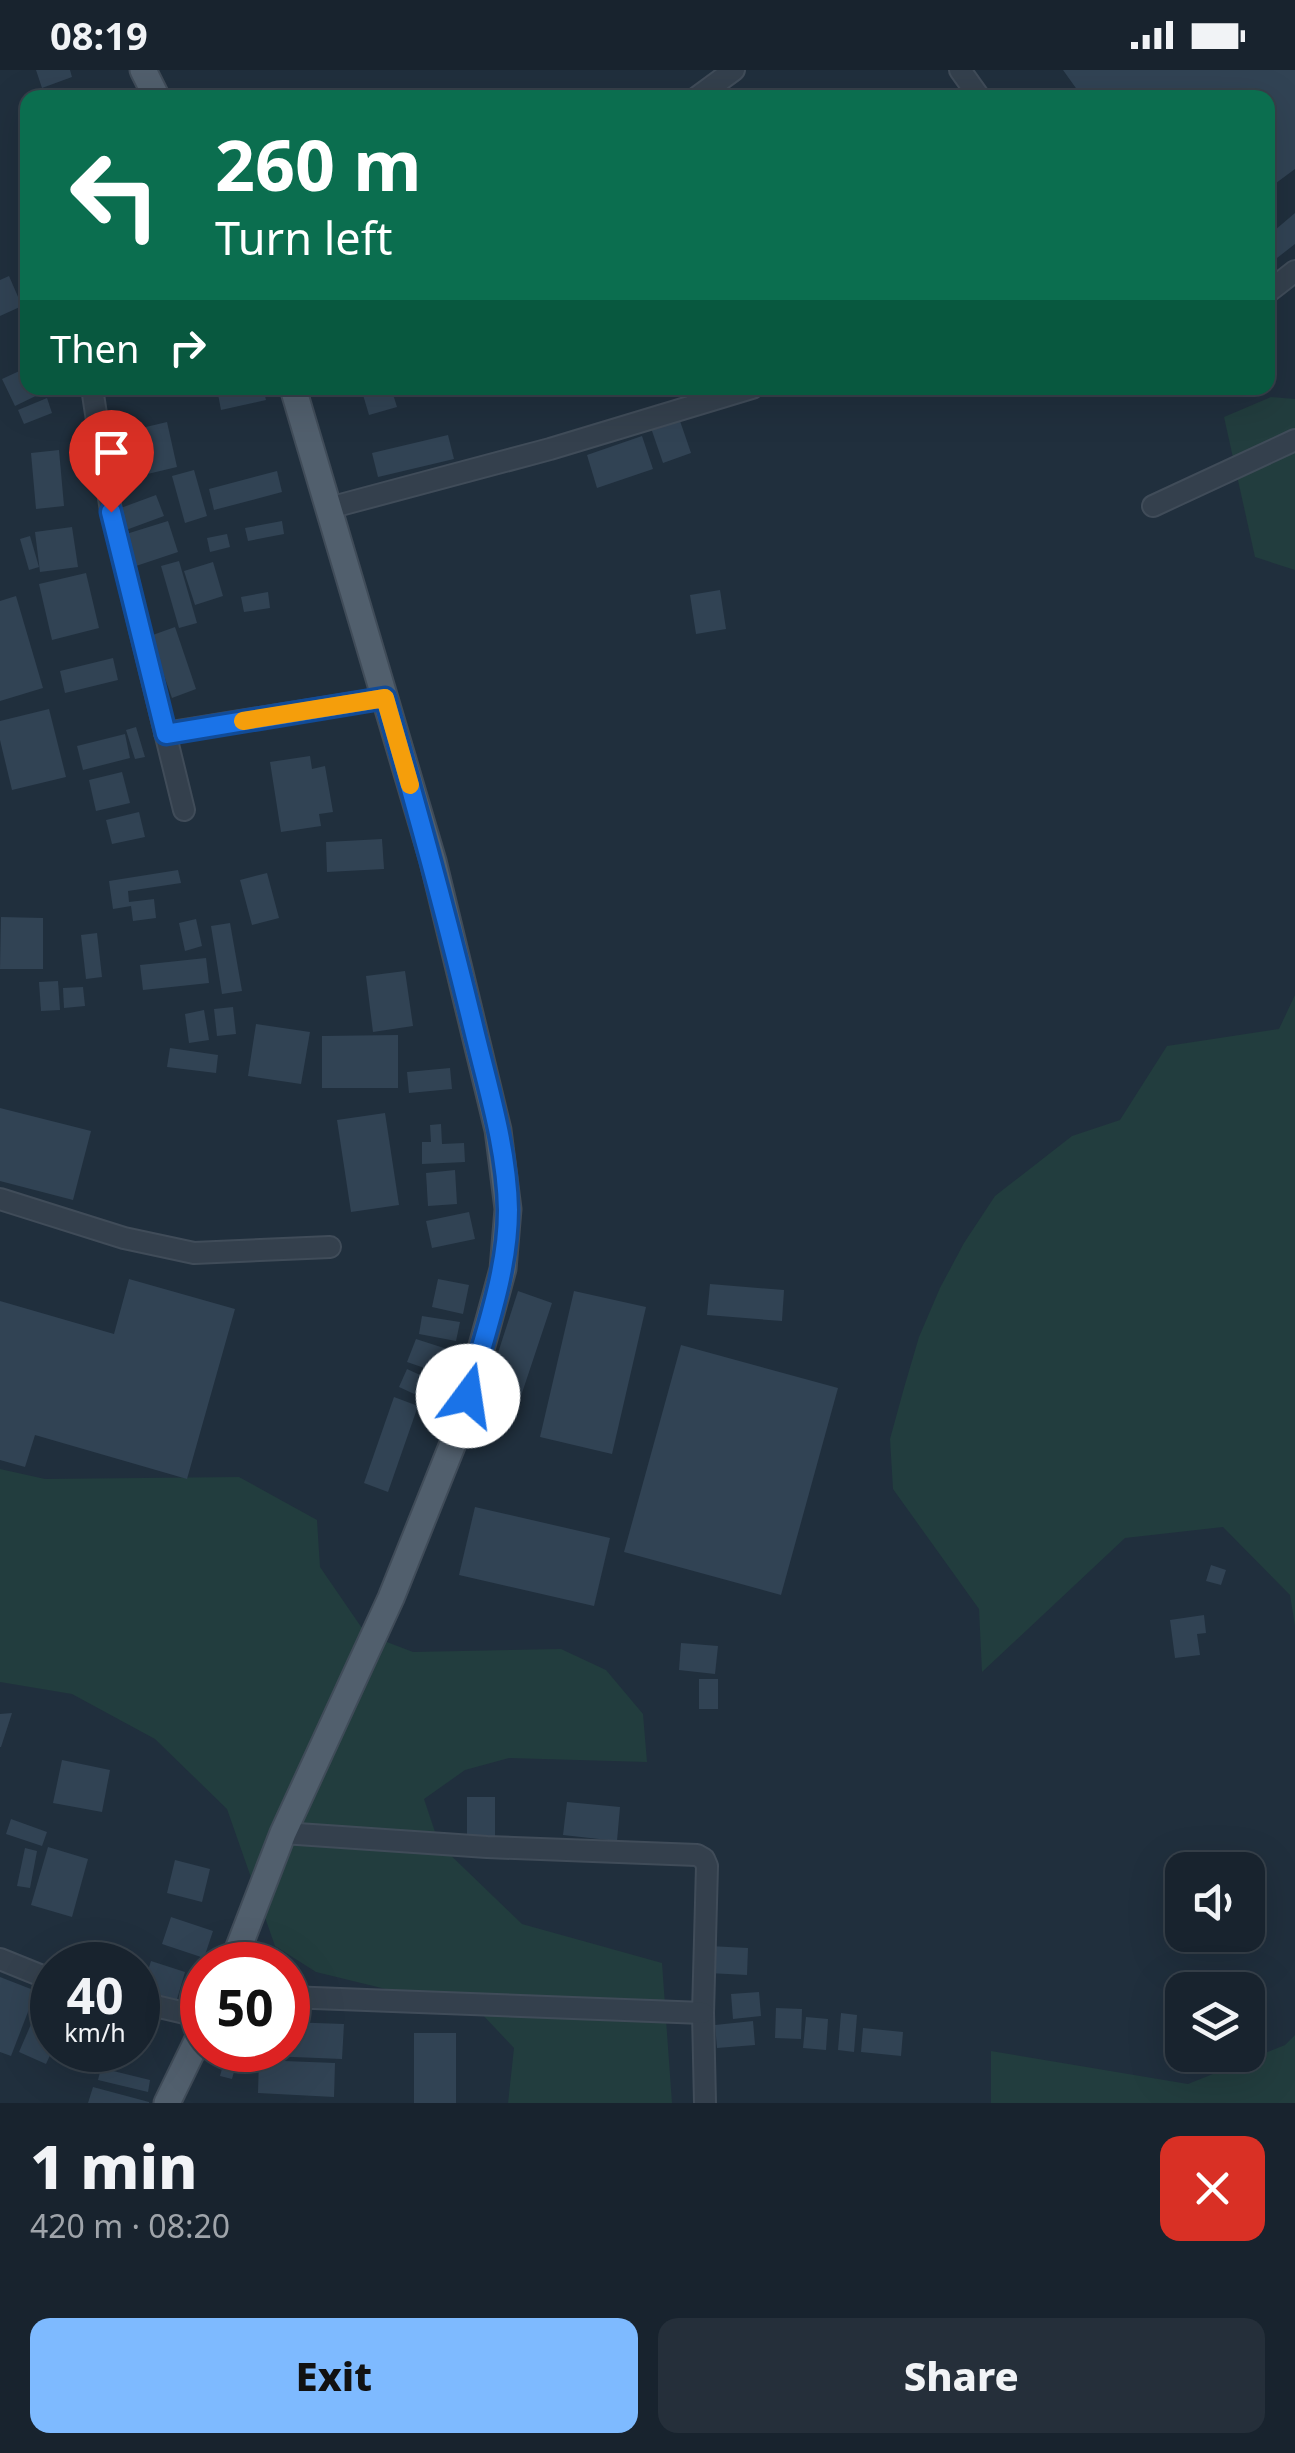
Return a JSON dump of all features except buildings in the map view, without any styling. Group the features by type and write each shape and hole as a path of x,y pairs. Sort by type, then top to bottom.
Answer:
{"main road":[{"path":"241,1942 283,1833 391,1598 460,1426 503,1270 508,1208 498,1130 433,861 295,395"},
{"path":"167,2103 182,2072"}],"street":[{"path":"707,90 734,70"},
{"path":"1275,287 1295,271"},
{"path":"93,395 111,512 184,810"},
{"path":"329,508 550,449 729,395"},
{"path":"1153,506 1295,440"},
{"path":"166,734 385,698"},
{"path":"0,1199 124,1238 194,1253 330,1247"},
{"path":"283,1833 704,1858 706,2103"},
{"path":"0,1959 30,1971"},
{"path":"310,1998 703,2013"}],"green space":[{"path":"1271,397 1295,399 1295,570 1255,557 1224,417"},
{"path":"1295,995 1295,1626 1290,1595 1223,1527 1125,1538 982,1672 979,1609 893,1489 890,1439 919,1337 940,1288 995,1196 1072,1136 1120,1120 1167,1046 1279,1029"},
{"path":"0,1469 45,1479 239,1477 317,1520 320,1567 366,1634 413,1652 561,1649 606,1670 643,1714 647,1762 509,1758 465,1770 424,1799 439,1844 522,1924 662,1963 672,2103 508,2103 514,2048 480,2012 316,1972 310,1968 310,1942 274,1942 227,1809 155,1739 72,1694 0,1682"},
{"path":"1295,2035 1295,2103 991,2103 991,2051 1188,2084 1218,2072 1265,2072 1265,2053 1285,2045"}],"slow traffic":[{"path":"243,721 385,698 410,785"}],"route":[{"path":"111,512 166,734 385,698 433,861 498,1130 508,1208 503,1270 468,1396"}]}
